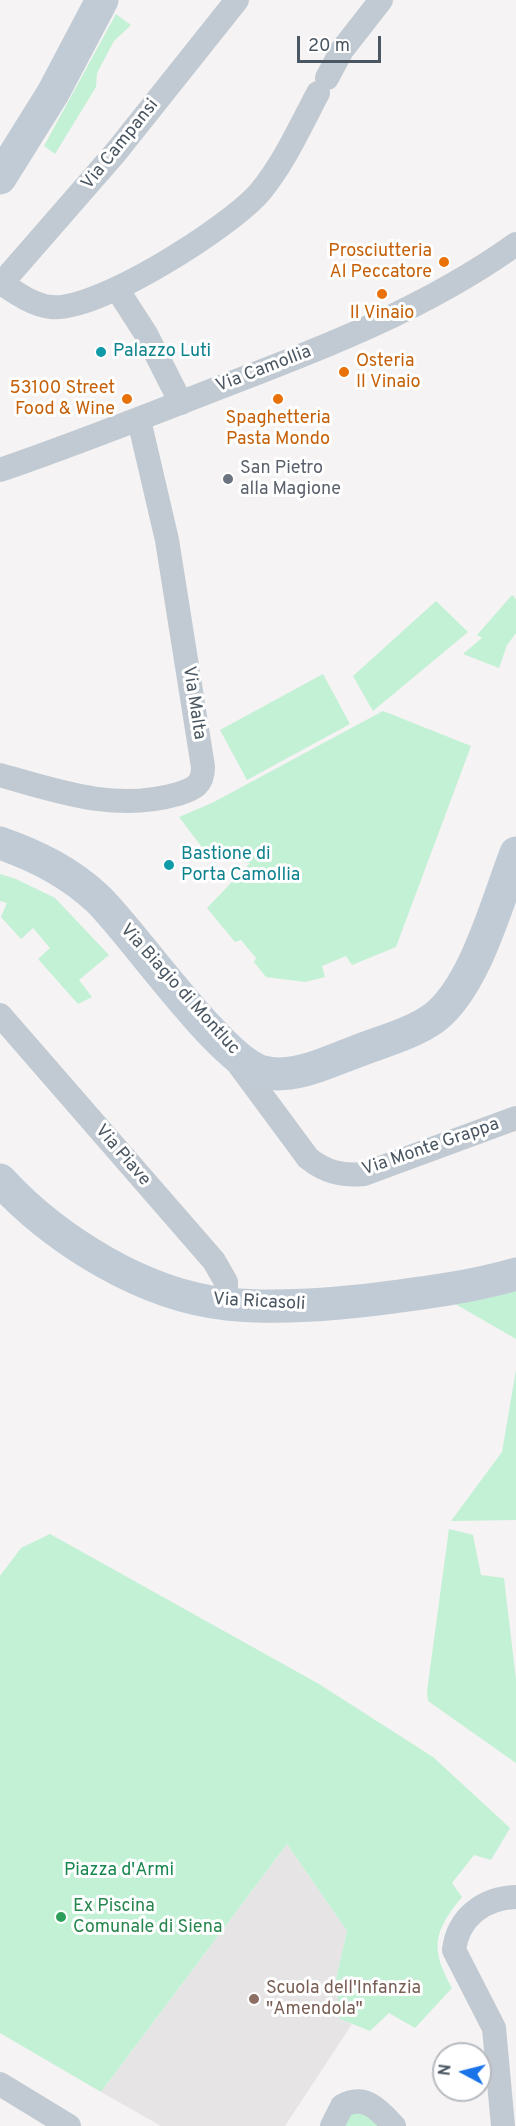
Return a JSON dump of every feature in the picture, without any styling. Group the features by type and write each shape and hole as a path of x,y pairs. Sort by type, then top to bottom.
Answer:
{"main road":[{"path":"0,178 43,110 102,0"},
{"name":"Via Biagio di Montluc","path":"0,843 28,853 60,870 98,900 226,1047 260,1072 291,1073 335,1059 432,1019 455,997 469,974 516,853"},
{"name":"Via Ricasoli","path":"0,1180 38,1218 92,1256 177,1293 226,1304 289,1306 363,1301 467,1286 516,1274"}],"street":[{"name":"Via Campansi","path":"1,284 116,152 237,0"},
{"path":"1,284 30,300 51,307 69,305 117,289 191,247 242,211 276,170 342,50 381,0"},
{"name":"Via Camollia","path":"0,470 139,420 327,346 470,275 516,244"},
{"path":"117,289 146,334 181,403"},
{"name":"Via Malta","path":"0,776 70,795 126,802 166,797 188,791 202,779 203,767 167,540 139,420"},
{"name":"Via Piave","path":"0,1016 214,1261 226,1282 226,1304"},
{"name":"Via Monte Grappa","path":"226,1047 265,1104 308,1158 318,1166 339,1174 364,1174 516,1118"},
{"path":"503,2126 494,2028 454,1950 455,1936 466,1918 481,1905 492,1899 516,1897"},
{"path":"0,2084 69,2126"},
{"path":"332,2126 342,2106 360,2100 373,2105 394,2126"}],"shaded area":[{"name":"Scuola dell'Infanzia \"Amendola\"","path":"287,1844 347,1931 336,1979 340,2019 352,2024 285,2126 161,2126 101,2092"}],"green space":[{"path":"116,14 131,25 114,41 97,73 96,87 55,154 44,146"},
{"path":"512,595 516,599 516,633 507,645 499,668 463,654 482,638 477,635"},
{"path":"436,601 468,632 373,711 353,676"},
{"path":"323,674 350,724 247,780 220,730"},
{"path":"383,711 471,746 396,947 352,965 346,956 322,966 325,977 305,982 266,977 254,962 256,958 241,940 235,942 207,908 250,863 208,855 179,817 212,803"},
{"path":"0,874 16,879 55,898 109,955 79,980 92,997 78,1004 38,959 50,948 33,928 21,939 1,917 7,903 0,901"},
{"path":"516,1290 516,1339 452,1302"},
{"path":"516,1370 516,1520 451,1521 502,1452"},
{"path":"449,1529 473,1535 481,1575 504,1578 516,1680 516,1763 428,1701 427,1691"},
{"name":"Piazza d'Armi","path":"50,1534 319,1684 433,1757 510,1828 491,1860 474,1855 452,1883 462,1897 452,1909 440,1931 438,1951 440,1962 452,1988 415,2028 389,2013 370,2031 340,2019 336,1979 347,1931 287,1844 101,2092 0,2033 0,1576 21,1548"},
{"path":"353,2108 386,2126 343,2126"}],"place":[{"name":"Prosciutteria Al Peccatore","path":"444,262"},
{"name":"Il Vinaio","path":"382,294"},
{"name":"Palazzo Luti","path":"101,352"},
{"name":"Osteria Il Vinaio","path":"344,372"},
{"name":"53100 Street Food & Wine","path":"127,399"},
{"name":"Spaghetteria Pasta Mondo","path":"278,399"},
{"name":"San Pietro alla Magione","path":"228,479"},
{"name":"Bastione di Porta Camollia","path":"169,865"},
{"name":"Ex Piscina Comunale di Siena","path":"61,1917"},
{"name":"Scuola dell'Infanzia \"Amendola\"","path":"254,1999"}]}
